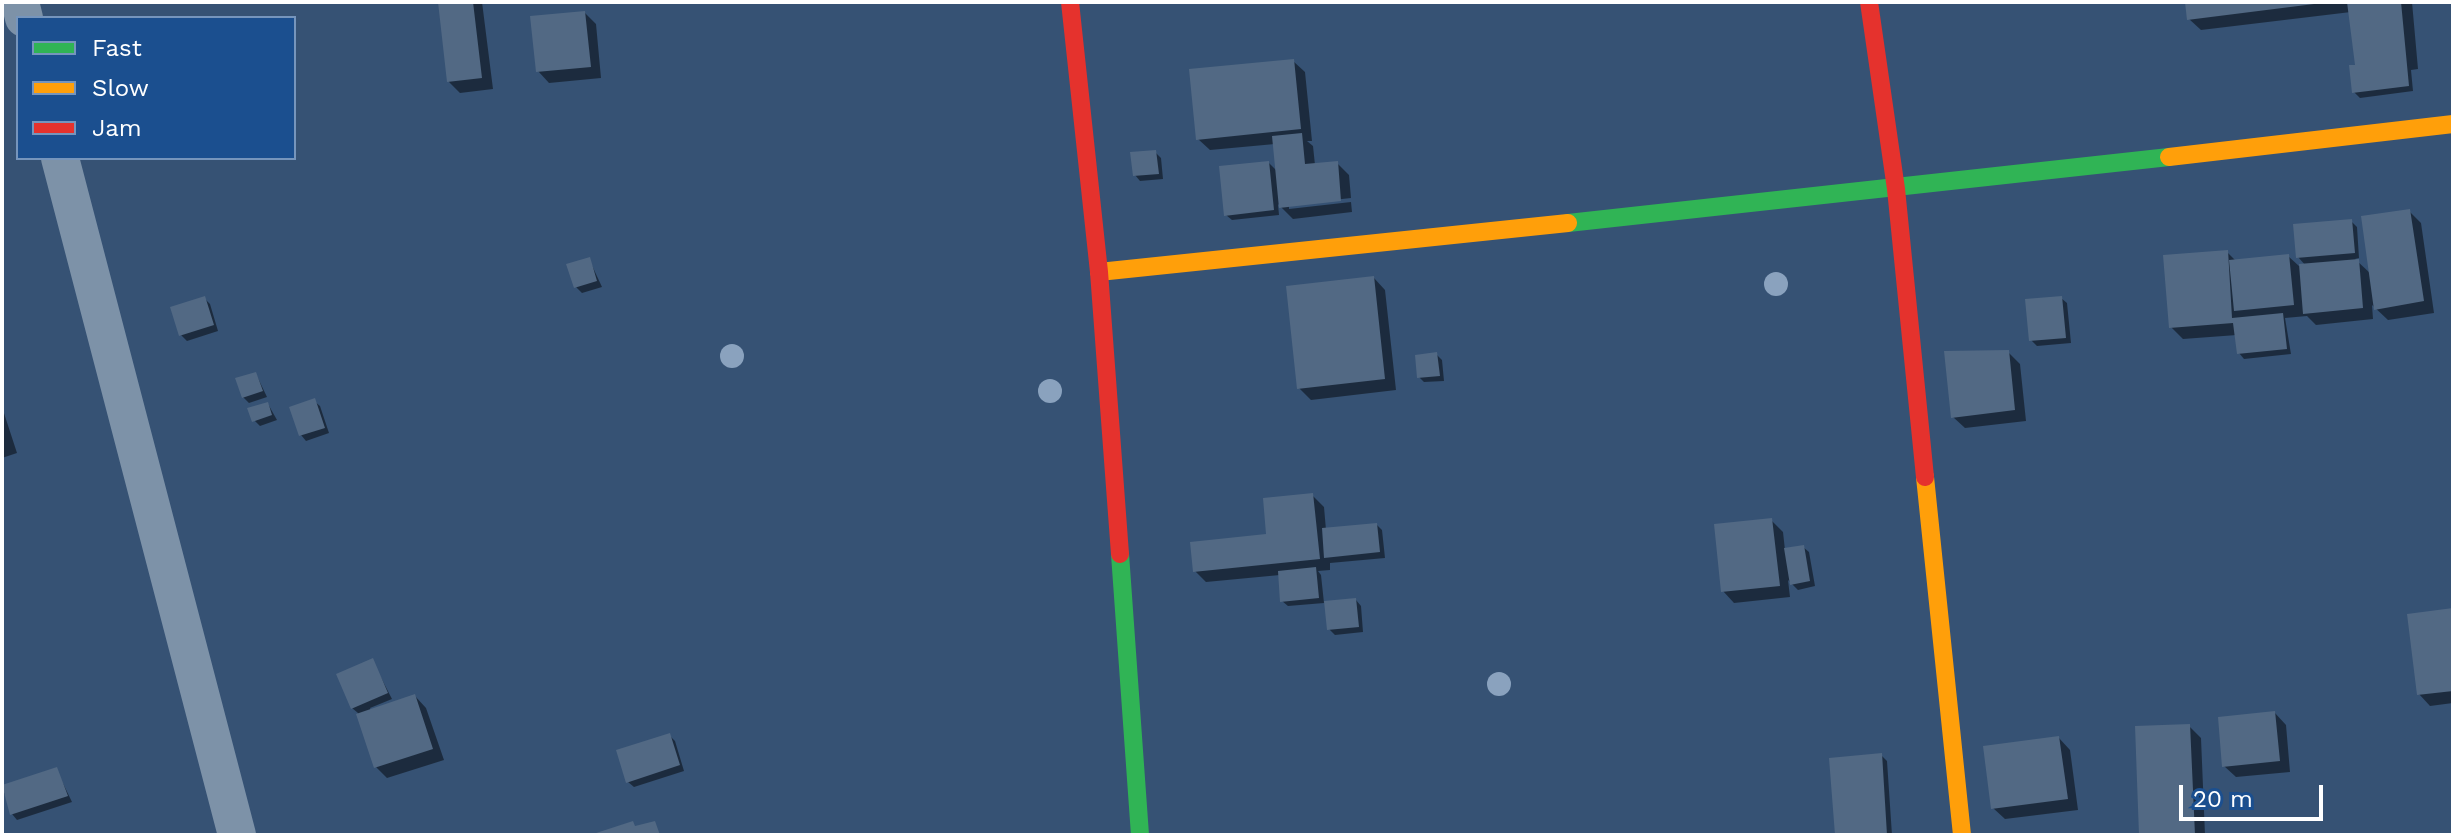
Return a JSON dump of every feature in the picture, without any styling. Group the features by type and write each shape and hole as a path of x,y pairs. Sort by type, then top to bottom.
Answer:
{"street":[{"path":"1070,2 1099,272 1140,835"},
{"path":"1869,2 1896,189 1962,835"},
{"path":"1099,272 1896,189 2453,124"},
{"path":"61,160 237,835"}],"building":[{"path":"438,2 473,2 482,78 447,82"},
{"path":"2185,2 2314,2 2314,4 2187,20"},
{"path":"2347,2 2401,2 2409,86 2352,93 2349,65 2355,65"},
{"path":"585,11 591,67 536,72 530,16"},
{"path":"1294,59 1301,129 1196,140 1189,69"},
{"path":"1302,133 1305,164 1338,161 1341,201 1279,208 1272,136"},
{"path":"1156,150 1159,174 1133,176 1130,152"},
{"path":"1269,161 1274,210 1224,216 1219,166"},
{"path":"2410,209 2424,301 2374,310 2361,216"},
{"path":"2352,219 2355,253 2296,258 2293,224"},
{"path":"2228,250 2232,318 2283,313 2287,349 2237,354 2233,323 2169,328 2163,255"},
{"path":"2289,254 2294,305 2234,311 2229,260"},
{"path":"590,257 597,281 574,288 566,264"},
{"path":"2359,259 2363,308 2303,314 2299,264"},
{"path":"1374,276 1385,379 1297,389 1286,286"},
{"path":"205,296 214,325 179,336 170,307"},
{"path":"2062,296 2066,338 2029,341 2025,299"},
{"path":"2009,350 2015,410 1951,418 1944,351"},
{"path":"1437,352 1440,376 1417,378 1415,355"},
{"path":"256,372 263,391 242,398 235,378"},
{"path":"315,398 325,428 299,436 289,407"},
{"path":"268,402 272,415 252,422 247,408"},
{"path":"1313,493 1320,559 1193,572 1190,542 1266,534 1263,498"},
{"path":"1772,518 1780,586 1721,592 1714,524"},
{"path":"1377,523 1380,552 1324,558 1322,528"},
{"path":"1804,545 1810,581 1790,585 1784,548"},
{"path":"1316,567 1319,598 1280,602 1278,571"},
{"path":"1356,598 1359,627 1327,630 1324,601"},
{"path":"2453,608 2453,691 2417,695 2407,614"},
{"path":"373,658 388,693 351,709 336,674"},
{"path":"415,694 433,749 374,768 356,714"},
{"path":"2275,711 2280,761 2222,767 2218,717"},
{"path":"2190,724 2195,835 2139,835 2135,726"},
{"path":"670,733 680,765 626,783 616,750"},
{"path":"2059,736 2068,799 1991,809 1983,746"},
{"path":"1882,753 1887,835 1835,835 1829,758"},
{"path":"57,767 68,796 10,815 2,785"},
{"path":"633,821 635,826 655,821 660,835 590,835"}],"traffic: fast":[{"path":"1568,223 2169,157"},
{"path":"1120,554 1140,835"}],"traffic: slow":[{"path":"2169,157 2453,124"},
{"path":"1099,272 1568,223"},
{"path":"1925,477 1962,835"}],"traffic: jam":[{"path":"1070,2 1099,272 1120,554"},
{"path":"1869,2 1896,189 1925,477"}]}
